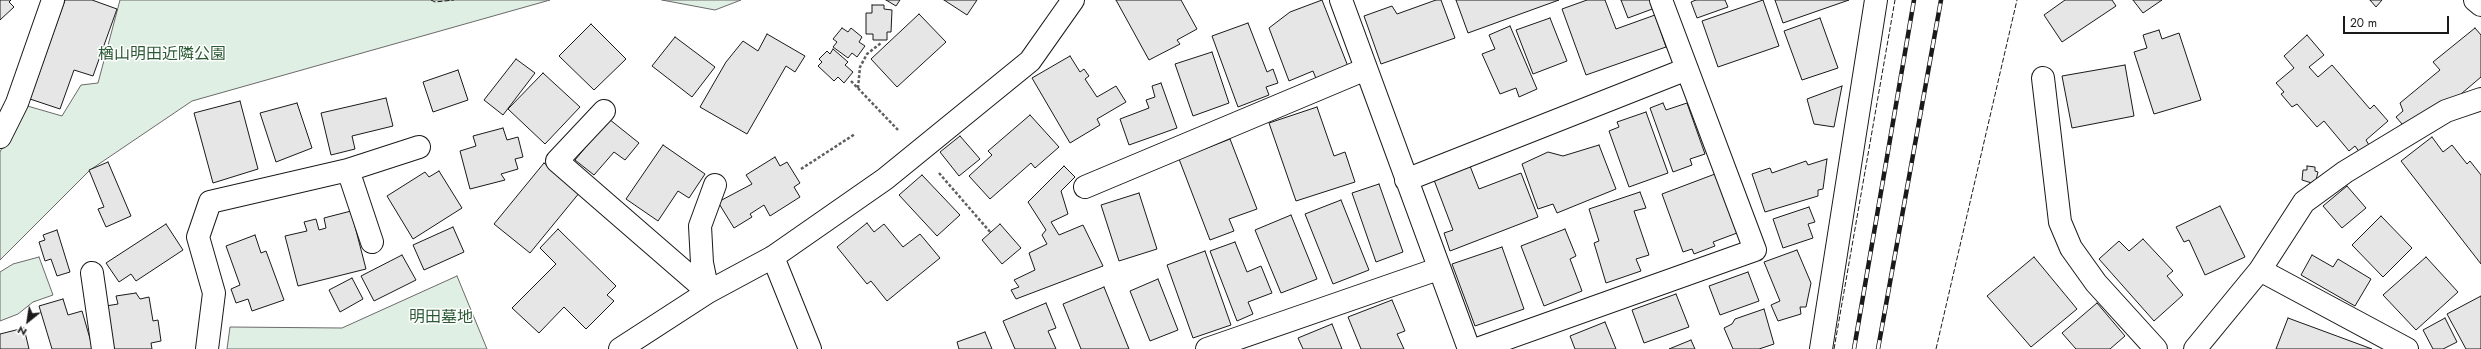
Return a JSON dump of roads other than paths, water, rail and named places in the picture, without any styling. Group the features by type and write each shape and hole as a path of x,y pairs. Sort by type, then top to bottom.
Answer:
{"street":[{"path":"0,137 17,102 53,0"},
{"path":"620,349 708,292 773,257 885,179 1030,60 1073,0"},
{"path":"1341,0 1438,269 1469,349"},
{"path":"1477,349 1755,250 1661,0"},
{"path":"1821,349 1876,0"},
{"path":"2475,0 2481,5"},
{"path":"1085,187 1366,69"},
{"path":"1406,180 1687,69"},
{"path":"2043,78 2060,222 2071,248 2096,283 2156,349"},
{"path":"2195,349 2260,270 2304,202 2345,172 2446,111 2481,99"},
{"path":"604,111 557,161 708,292"},
{"path":"207,349 214,293 198,237 210,202 348,170 419,147"},
{"path":"348,170 372,242"},
{"path":"708,292 702,263 700,226 715,185"},
{"path":"773,257 810,349"},
{"path":"1207,349 1438,269"},
{"path":"2260,270 2407,349"},
{"path":"92,273 103,349"}],"railway":[{"path":"1854,349 1914,0"},
{"path":"1878,349 1941,0"}],"park label":[{"name":"楢山明田近隣公園","path":"162,55"},
{"name":"明田墓地","path":"441,318"}]}
